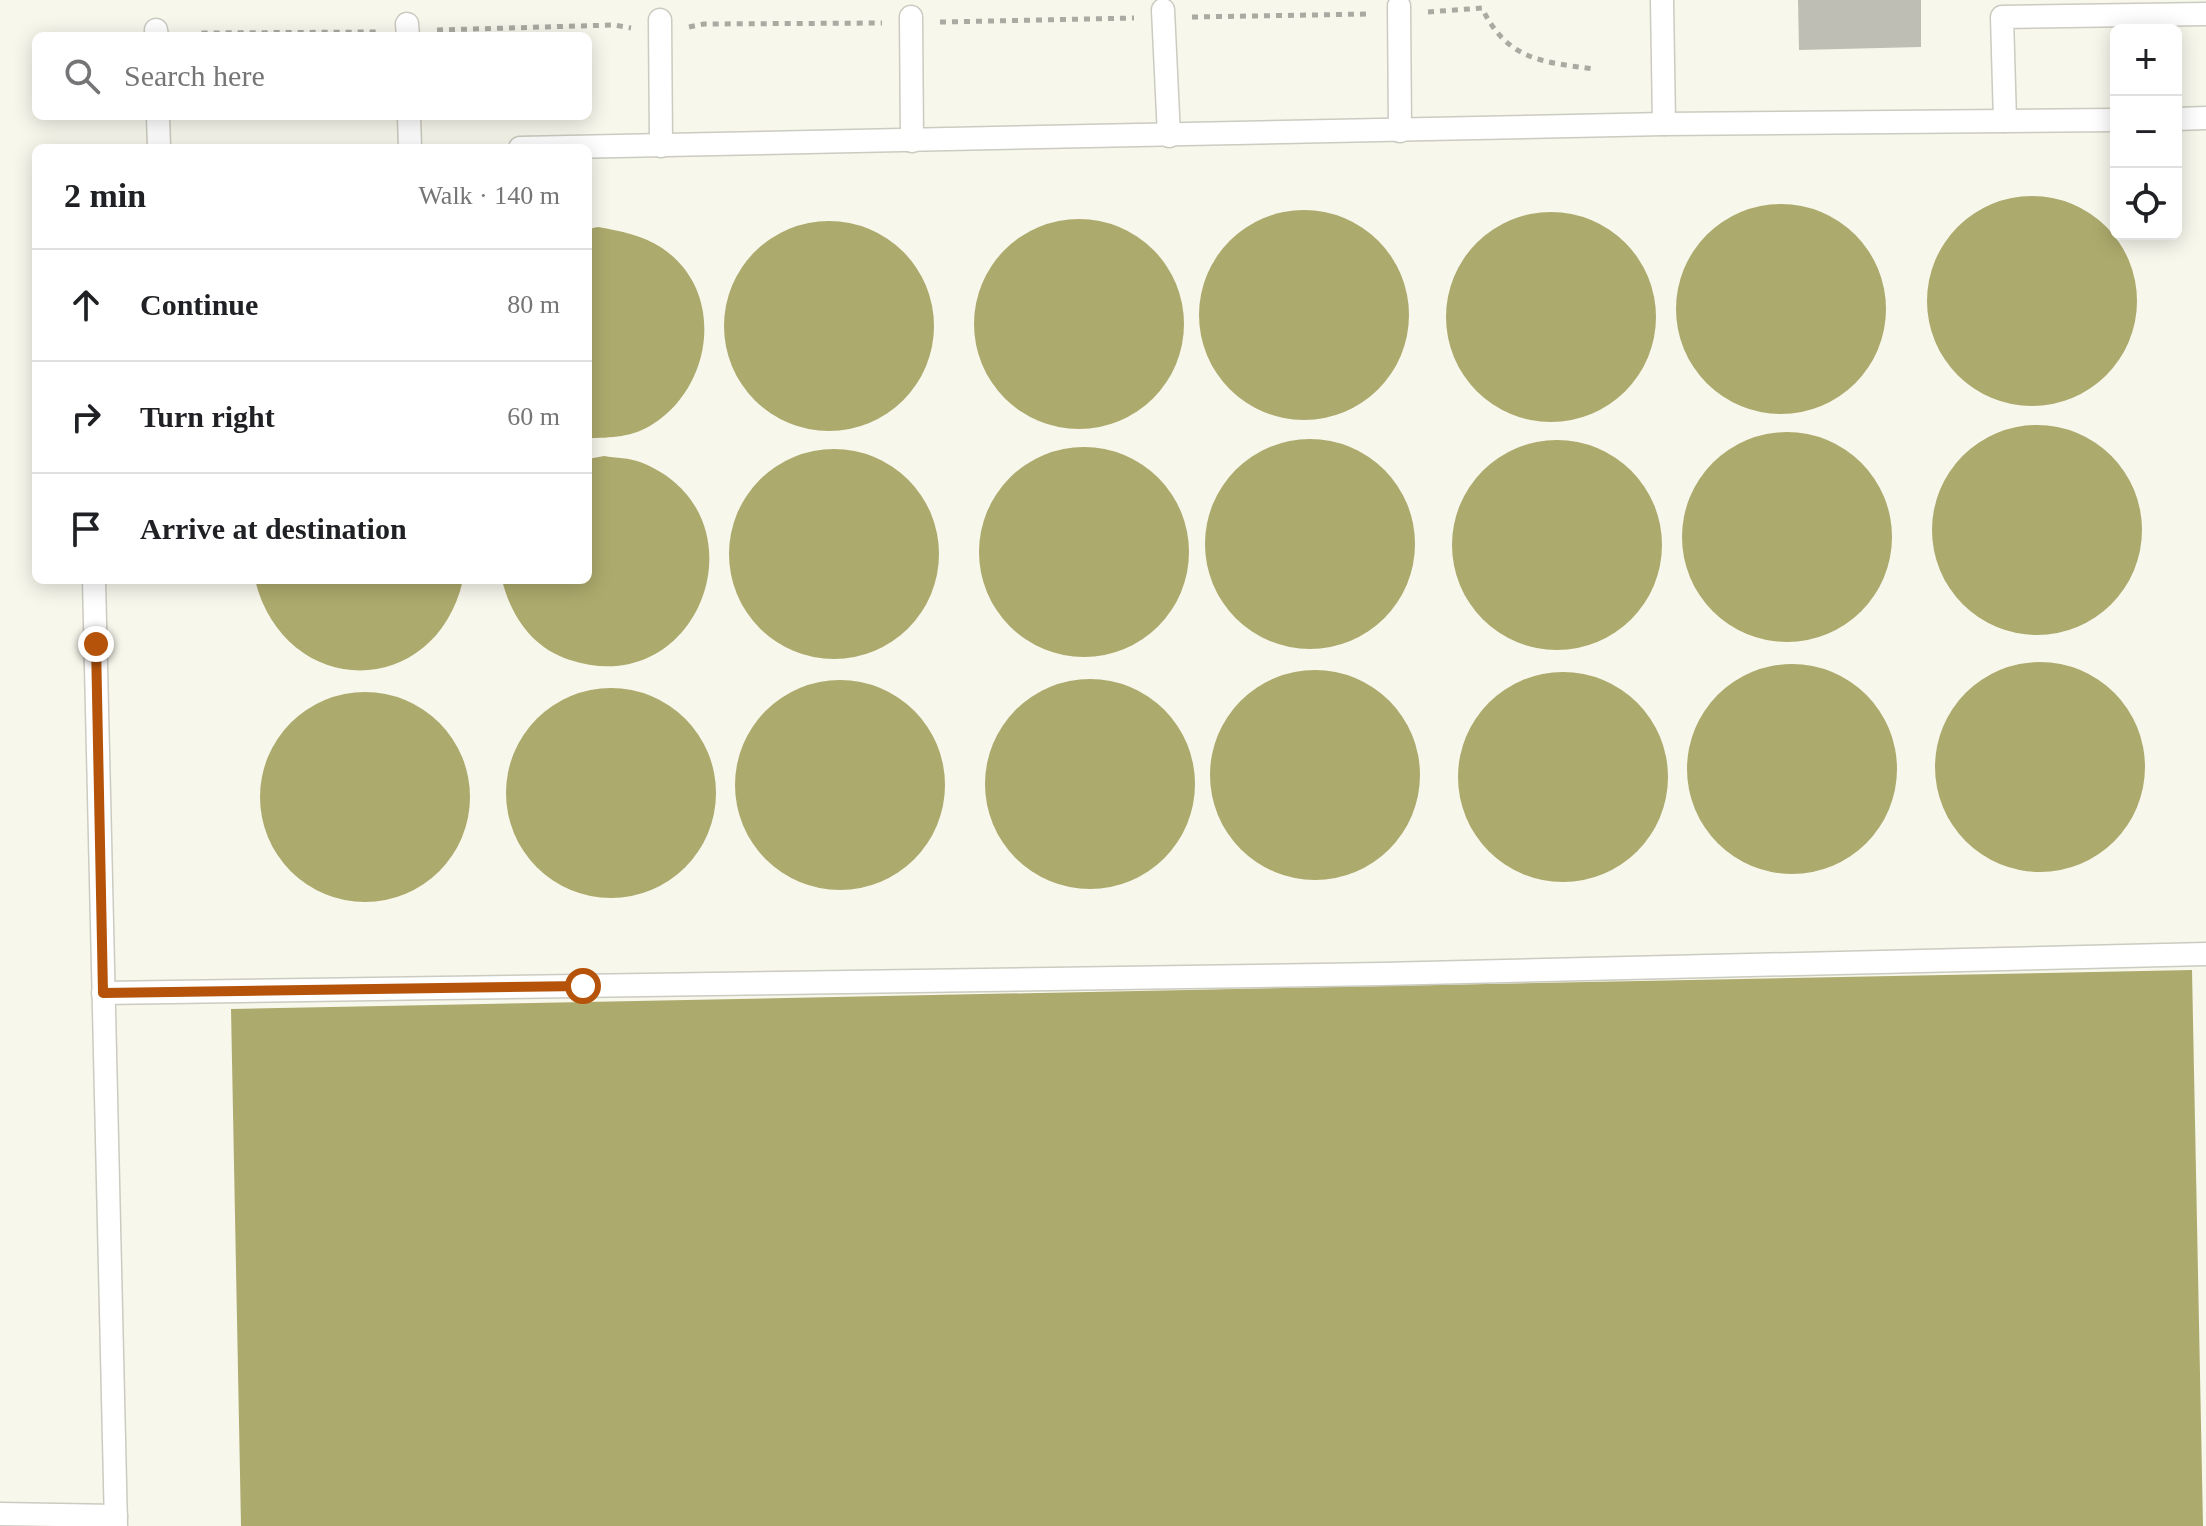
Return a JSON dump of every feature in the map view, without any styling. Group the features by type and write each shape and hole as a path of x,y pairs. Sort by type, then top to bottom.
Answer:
{"lane":[{"path":"1662,0 1664,124"},
{"path":"1399,6 1400,131"},
{"path":"1163,10 1169,136"},
{"path":"2005,121 2002,17 2206,14"},
{"path":"911,17 912,141"},
{"path":"660,20 661,146"},
{"path":"2182,119 2206,118"},
{"path":"158,120 159,144"},
{"path":"409,120 410,144"},
{"path":"592,147 1664,124 2110,120"},
{"path":"0,1514 116,1521 94,584"},
{"path":"103,993 1382,974 2206,954"}],"path":[{"path":"1425,13 1482,8 1517,52 1538,60 1594,69"},
{"path":"1191,17 1208,14 1372,14"},
{"path":"940,22 979,18 1138,18"},
{"path":"689,27 704,24 883,23"},
{"path":"436,31 614,25 632,28"}],"shaded area":[{"path":"2011,198 2053,198 2090,214 2110,232 2110,240 2119,243 2135,280 2135,322 2119,359 2090,388 2053,404 2011,404 1974,388 1945,359 1929,322 1929,280 1945,243 1974,214"},
{"path":"1781,204 1821,212 1855,235 1878,269 1886,309 1878,349 1855,383 1821,406 1781,414 1741,406 1707,383 1684,349 1676,309 1684,269 1707,235 1741,212"},
{"path":"1304,210 1344,218 1378,241 1401,275 1409,315 1401,355 1378,389 1344,412 1304,420 1264,412 1230,389 1207,355 1199,315 1207,275 1230,241 1264,218"},
{"path":"1551,212 1591,220 1625,243 1648,277 1656,317 1648,357 1625,391 1591,414 1551,422 1511,414 1477,391 1454,357 1446,317 1454,277 1477,243 1511,220"},
{"path":"1079,219 1119,227 1153,250 1176,284 1184,324 1176,364 1153,398 1119,421 1079,429 1039,421 1005,398 982,364 974,324 982,284 1005,250 1039,227"},
{"path":"829,221 869,229 903,252 926,286 934,326 926,366 903,400 869,423 829,431 789,423 755,400 732,366 724,326 732,286 755,252 789,229"},
{"path":"592,228 623,232 662,248 682,266 696,288 703,313 704,338 699,363 689,387 673,407 653,424 638,432 613,437 592,438"},
{"path":"2037,425 2077,433 2111,456 2134,490 2142,530 2134,570 2111,604 2077,627 2037,635 1997,627 1963,604 1940,570 1932,530 1940,490 1963,456 1997,433"},
{"path":"1787,432 1827,440 1861,463 1884,497 1892,537 1884,577 1861,611 1827,634 1787,642 1747,634 1713,611 1690,577 1682,537 1690,497 1713,463 1747,440"},
{"path":"1310,439 1350,447 1384,470 1407,504 1415,544 1407,584 1384,618 1350,641 1310,649 1270,641 1236,618 1213,584 1205,544 1213,504 1236,470 1270,447"},
{"path":"1557,440 1597,448 1631,471 1654,505 1662,545 1654,585 1631,619 1597,642 1557,650 1517,642 1483,619 1460,585 1452,545 1460,505 1483,471 1517,448"},
{"path":"1084,447 1124,455 1158,478 1181,512 1189,552 1181,592 1158,626 1124,649 1084,657 1044,649 1010,626 987,592 979,552 987,512 1010,478 1044,455"},
{"path":"834,449 874,457 908,480 931,514 939,554 931,594 908,628 874,651 834,659 794,651 760,628 737,594 729,554 737,514 760,480 794,457"},
{"path":"604,456 640,462 679,487 702,520 709,558 703,596 684,629 655,654 616,666 570,660 545,648 517,618 503,584 592,584 592,458"},
{"path":"257,584 461,584 447,620 423,648 393,665 360,670 327,665 296,648 271,619"},
{"path":"2040,662 2080,670 2114,693 2137,727 2145,767 2137,807 2114,841 2080,864 2040,872 2000,864 1966,841 1943,807 1935,767 1943,727 1966,693 2000,670"},
{"path":"1792,664 1832,672 1866,695 1889,729 1897,769 1889,809 1866,843 1832,866 1792,874 1752,866 1718,843 1695,809 1687,769 1695,729 1718,695 1752,672"},
{"path":"1315,670 1355,678 1389,701 1412,735 1420,775 1412,815 1389,849 1355,872 1315,880 1275,872 1241,849 1218,815 1210,775 1218,735 1241,701 1275,678"},
{"path":"1563,672 1603,680 1637,703 1660,737 1668,777 1660,817 1637,851 1603,874 1563,882 1523,874 1489,851 1466,817 1458,777 1466,737 1489,703 1523,680"},
{"path":"1090,679 1130,687 1164,710 1187,744 1195,784 1187,824 1164,858 1130,881 1090,889 1050,881 1016,858 993,824 985,784 993,744 1016,710 1050,687"},
{"path":"840,680 880,688 914,711 937,745 945,785 937,825 914,859 880,882 840,890 800,882 766,859 743,825 735,785 743,745 766,711 800,688"},
{"path":"611,688 651,696 685,719 708,753 716,793 708,833 685,867 651,890 611,898 571,890 537,867 514,833 506,793 514,753 537,719 571,696"},
{"path":"365,692 405,700 439,723 462,757 470,797 462,837 439,871 405,894 365,902 325,894 291,871 268,837 260,797 268,757 291,723 325,700"},
{"path":"2192,970 2203,1526 241,1526 231,1009"}],"building":[{"path":"1798,0 1921,0 1921,47 1799,50"}],"route":[{"path":"96,644 103,993 583,986"}]}
